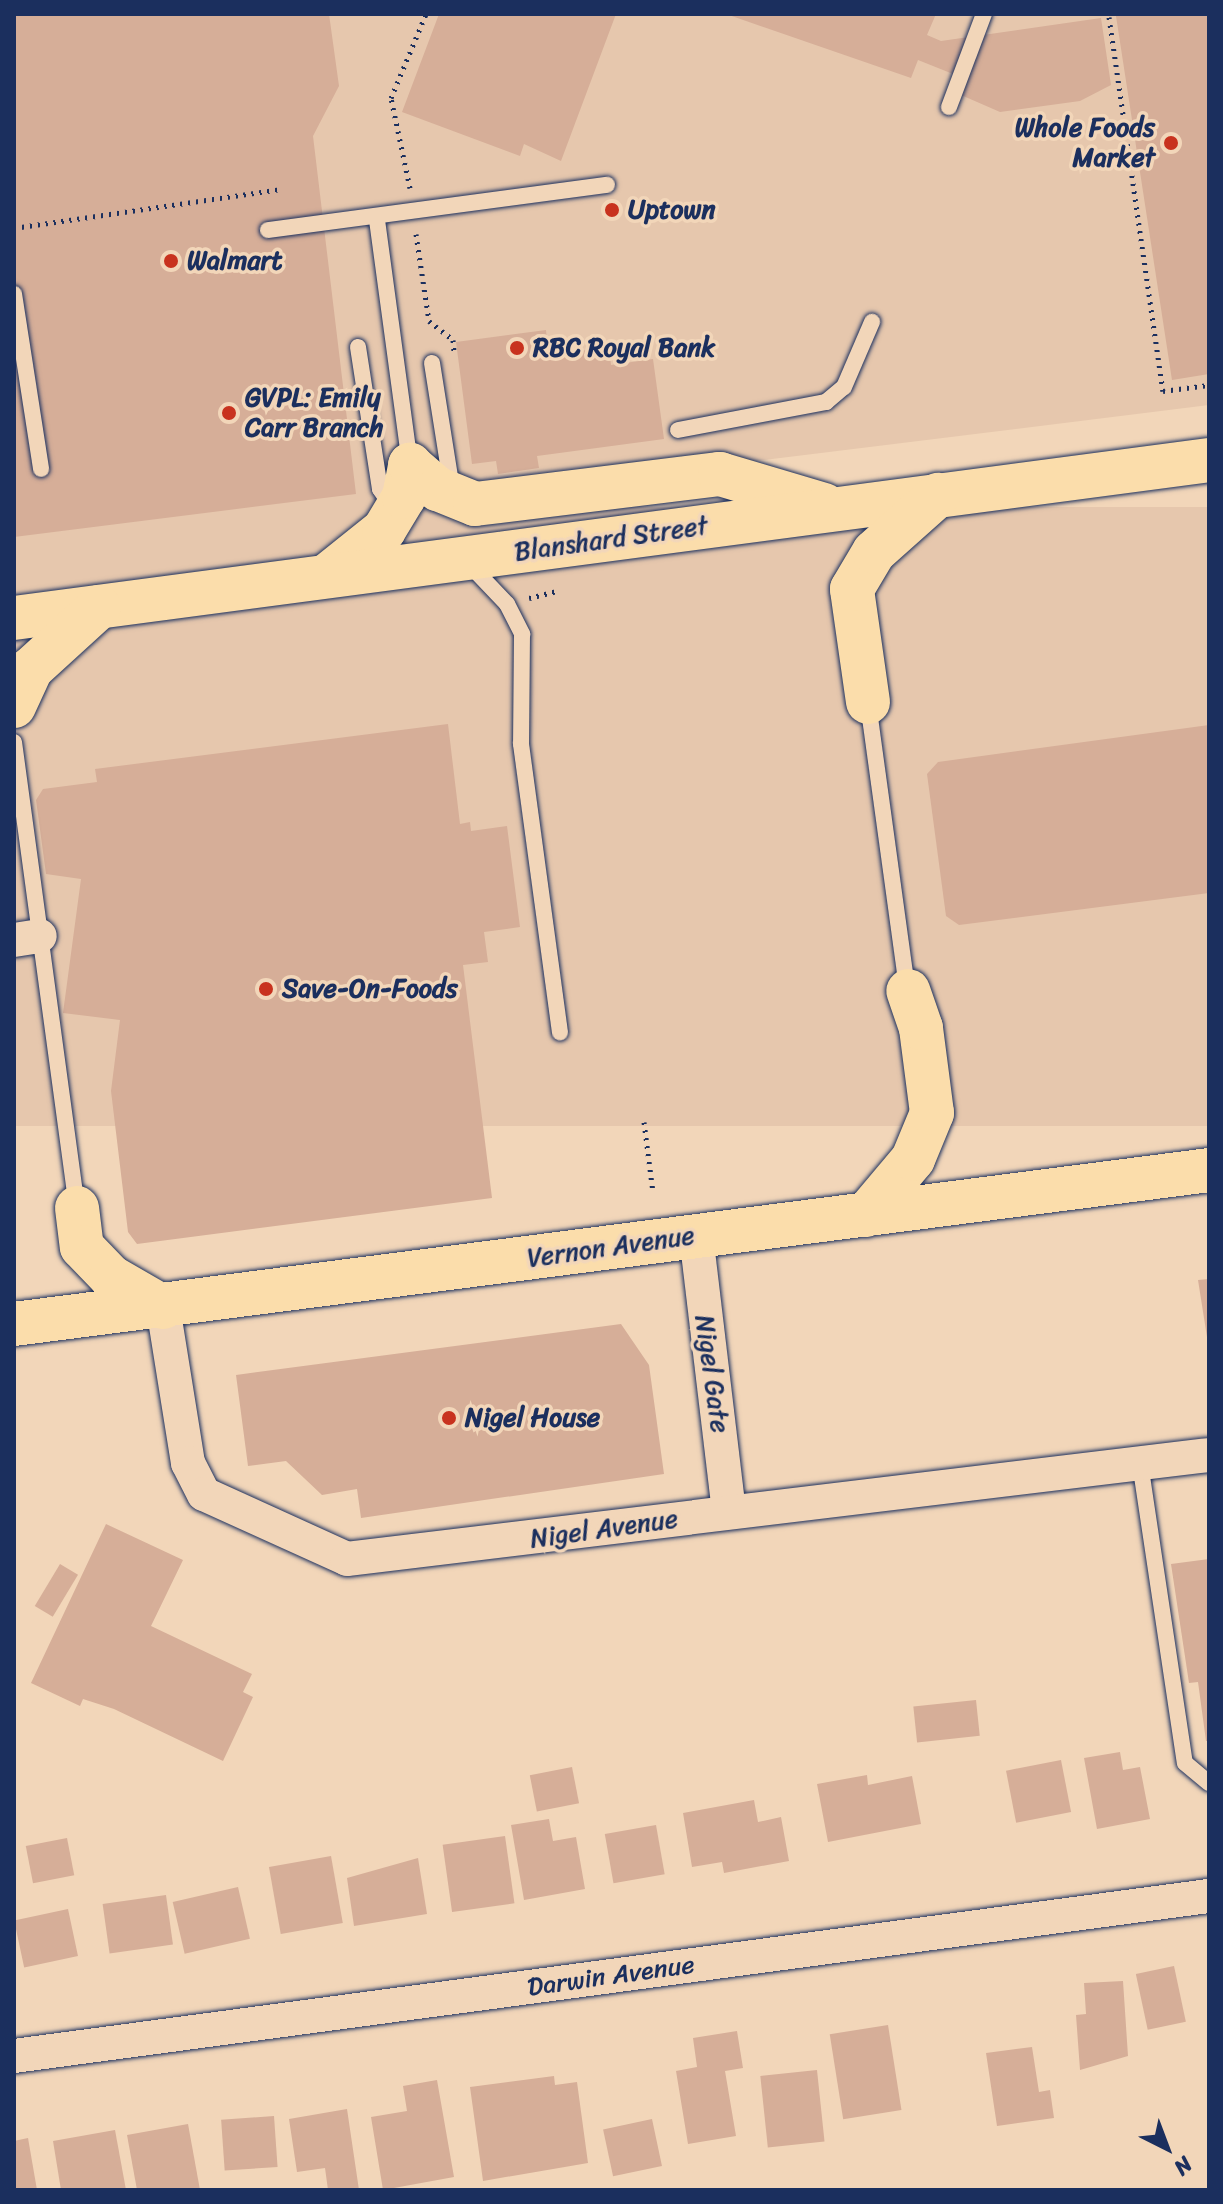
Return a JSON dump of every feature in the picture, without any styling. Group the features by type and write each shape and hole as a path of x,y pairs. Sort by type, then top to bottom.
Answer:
{"highway":[{"name":"Blanshard Street","path":"14,618 1209,460"},
{"path":"326,576 384,530 395,511 410,465 453,495 475,504 720,474 837,509"},
{"path":"868,702 852,589 874,552 938,495"},
{"path":"14,706 31,669 99,607"},
{"path":"866,1215 913,1159 932,1113 921,1028 908,991"},
{"name":"Vernon Avenue","path":"14,1324 1209,1170"},
{"path":"77,1208 82,1247 111,1277 163,1307"}],"street":[{"name":"Nigel Gate","path":"696,1235 729,1512"},
{"name":"Nigel Avenue","path":"163,1307 194,1480 217,1505 327,1554 374,1560 729,1512 1209,1455"},
{"name":"Darwin Avenue","path":"14,2056 1209,1896"}],"lane":[{"path":"949,107 984,14"},
{"path":"268,230 377,220 607,185"},
{"path":"377,220 410,465"},
{"path":"14,294 41,469"},
{"path":"678,430 826,402 844,387 872,322"},
{"path":"358,347 380,489 395,511"},
{"path":"432,363 453,495"},
{"path":"463,558 507,604 522,634 521,744 560,1032"},
{"path":"868,702 908,991"},
{"path":"14,742 27,938 77,1208"},
{"path":"1140,1463 1185,1763 1209,1783"}],"path":[{"path":"426,14 391,98 414,214 429,321 453,340"},
{"path":"1109,17 1163,391 1209,385"},
{"path":"14,228 282,189"},
{"path":"644,1122 653,1192"}],"shaded area":[{"name":"Uptown","path":"14,14 1209,14 1209,405 14,553"},
{"path":"14,507 1209,507 1209,1126 14,1126"}],"building":[{"name":"Walmart","path":"14,14 329,14 339,86 313,136 356,494 14,537"},
{"path":"439,14 616,14 561,161 524,144 520,156 402,112"},
{"path":"726,14 936,14 927,35 941,41 1101,18 1111,85 1080,101 1000,112 961,95 958,76 918,60 911,78"},
{"name":"Whole Foods Market","path":"1209,14 1209,374 1172,380 1116,16"},
{"path":"546,330 547,341 578,336 580,351 609,347 611,365 653,359 664,439 537,456 539,468 498,474 496,461 472,464 456,342"},
{"name":"Save-On-Foods","path":"448,724 460,824 470,822 471,831 507,826 520,927 484,932 488,962 463,965 492,1198 137,1244 128,1232 111,1091 120,1020 63,1013 81,879 46,874 36,800 43,789 97,782 95,769"},
{"path":"1209,725 1209,893 959,925 946,916 927,774 938,762"},
{"path":"1209,1279 1209,1337 1207,1337 1198,1280"},
{"name":"Nigel House","path":"621,1324 649,1365 664,1474 361,1518 357,1489 322,1495 286,1461 248,1466 236,1375"},
{"path":"106,1524 183,1560 151,1626 252,1674 243,1692 253,1697 223,1761 114,1709 83,1699 80,1706 31,1683"},
{"path":"1209,1559 1209,1741 1206,1741 1198,1682 1189,1683 1171,1564"},
{"path":"60,1564 78,1575 53,1617 35,1606"},
{"path":"976,1700 980,1736 917,1742 913,1707"},
{"path":"1120,1752 1123,1770 1140,1767 1150,1819 1097,1829 1084,1758"},
{"path":"1061,1760 1071,1812 1016,1823 1006,1771"},
{"path":"572,1767 579,1803 537,1812 530,1775"},
{"path":"867,1775 868,1785 912,1776 921,1824 828,1842 817,1784"},
{"path":"754,1800 758,1822 781,1817 789,1861 724,1873 722,1862 692,1867 683,1813"},
{"path":"549,1819 553,1841 576,1837 585,1889 524,1900 511,1825"},
{"path":"656,1825 665,1874 613,1883 605,1834"},
{"path":"505,1836 514,1903 452,1912 443,1845"},
{"path":"67,1838 74,1875 33,1883 26,1846"},
{"path":"331,1856 343,1923 281,1934 269,1867"},
{"path":"418,1858 427,1914 354,1926 347,1878"},
{"path":"238,1887 250,1939 185,1954 173,1902"},
{"path":"166,1895 173,1945 110,1953 103,1904"},
{"path":"68,1909 78,1956 24,1967 14,1920"},
{"path":"1174,1966 1186,2022 1148,2030 1136,1974"},
{"path":"1123,1981 1128,2056 1080,2070 1076,2015 1086,2014 1084,1983"},
{"path":"888,2025 901,2110 843,2119 830,2034"},
{"path":"737,2031 743,2068 725,2071 736,2136 688,2144 676,2071 697,2067 693,2038"},
{"path":"1032,2047 1039,2092 1050,2090 1054,2118 997,2126 986,2053"},
{"path":"817,2070 825,2142 768,2148 760,2076"},
{"path":"554,2076 555,2085 577,2082 588,2163 483,2181 470,2087"},
{"path":"437,2080 454,2177 383,2190 371,2117 407,2111 403,2086"},
{"path":"347,2109 359,2190 328,2190 325,2168 297,2172 289,2119"},
{"path":"274,2116 278,2167 225,2171 221,2120"},
{"path":"652,2119 662,2166 613,2176 603,2129"},
{"path":"188,2124 200,2190 137,2190 127,2135"},
{"path":"115,2130 126,2190 61,2190 53,2141"},
{"path":"28,2138 37,2190 14,2190 14,2141"}],"place":[{"name":"Whole Foods Market","path":"1171,143"},
{"name":"Uptown","path":"612,210"},
{"name":"Walmart","path":"171,261"},
{"name":"RBC Royal Bank","path":"517,348"},
{"name":"GVPL: Emily Carr Branch","path":"229,413"},
{"name":"Save-On-Foods","path":"266,989"},
{"name":"Nigel House","path":"449,1418"}]}
